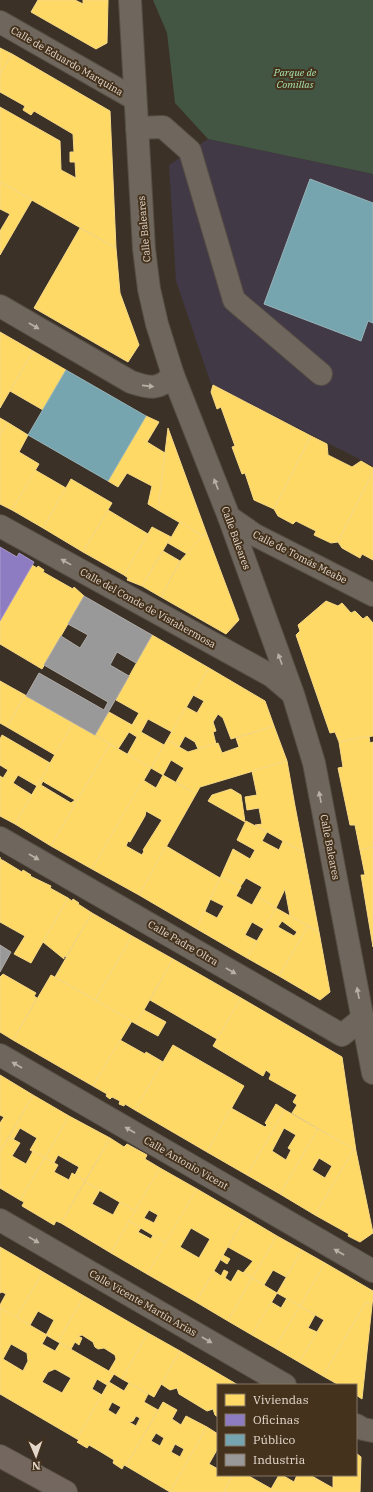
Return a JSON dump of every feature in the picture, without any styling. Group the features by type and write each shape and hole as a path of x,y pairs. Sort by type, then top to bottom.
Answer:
{"main road":[{"path":"0,1456 66,1492"}],"street":[{"name":"Calle Baleares","path":"130,0 134,99 149,289 157,324 173,375 229,517 293,694 314,763 372,1063"},
{"name":"Calle de Eduardo Marquina","path":"0,22 134,99"},
{"path":"137,128 163,127 190,151 234,300 321,374"},
{"path":"0,306 131,382 144,387 157,387 167,382 173,375"},
{"name":"Calle de Tomás Meabe","path":"229,517 255,535 373,595"},
{"name":"Calle del Conde de Vistahermosa","path":"0,526 272,676 293,694"},
{"name":"Calle Padre Oltra","path":"0,838 342,1035 363,1018"},
{"name":"Calle Antonio Vicent","path":"0,1055 373,1271"},
{"name":"Calle Vicente Martín Arias","path":"0,1220 283,1384"},
{"path":"357,1426 363,1429 373,1431"}],"shaded area":[{"path":"208,139 373,174 373,466 211,384 176,281 169,165"}],"green space":[{"name":"Parque de Comillas","path":"153,0 373,0 373,174 208,139 175,103 167,33"}],"building: Viviendas":[{"path":"38,0 75,0 83,4 83,0 108,0 107,43 96,49 31,12"},
{"path":"0,48 12,54 0,74"},
{"path":"12,54 110,111 116,248 0,182 0,107 60,141 61,170 76,178 75,162 70,162 70,152 74,152 73,134 34,111 31,115 23,110 25,106 0,92 0,74"},
{"path":"0,182 32,200 0,255 0,231 10,214 0,209"},
{"path":"80,228 116,248 120,293 139,345 128,362 34,308"},
{"path":"0,332 33,351 0,408"},
{"path":"33,351 66,370 43,410 10,391"},
{"path":"213,385 311,436 274,509 254,500 245,473 242,474 232,447 235,446 221,407 217,409 211,392"},
{"path":"146,416 159,422 147,442 165,453 158,510 148,504 152,486 127,473 118,487 108,481"},
{"path":"0,418 7,422 0,436"},
{"path":"7,422 28,435 19,452 39,464 12,510 0,504 0,436"},
{"path":"168,428 206,532 203,536 158,510"},
{"path":"311,436 327,444 328,455 352,467 361,461 373,468 373,472 338,542 331,543 314,535 316,531 296,521 293,524 278,516 274,509"},
{"path":"35,470 66,488 43,528 12,510"},
{"path":"373,472 373,560 362,554 360,558 342,548 338,542"},
{"path":"71,479 112,503 83,552 43,528"},
{"path":"108,510 148,534 124,575 83,552"},
{"path":"180,522 203,536 187,554 168,543"},
{"path":"152,527 171,537 142,586 127,580 128,578 124,575"},
{"path":"206,532 239,620 226,634 161,597 181,560"},
{"path":"163,551 180,561 161,597 142,586"},
{"path":"32,565 37,568 38,566 44,570 43,572 73,589 74,587 84,596 42,669 0,644 0,621"},
{"path":"326,601 338,606 342,603 351,613 355,611 363,619 367,616 373,623 373,736 339,742 335,732 330,733 296,635 300,631 298,625"},
{"path":"152,635 209,668 172,732 148,719 141,732 164,745 151,768 127,755 137,737 129,732 118,749 95,735 109,712 132,725 139,713 116,700"},
{"path":"209,668 265,701 274,726 231,739 223,718 218,714 213,722 216,731 213,732 216,744 198,749 195,742 185,736 179,747 167,740 186,707 197,713 204,701 193,695"},
{"path":"0,681 25,695 7,727 0,723"},
{"path":"25,695 73,723 55,755 7,727"},
{"path":"73,723 110,744 51,846 15,824","holes":["43,781 75,800 71,803 41,785"]},
{"path":"274,726 287,761 200,787 196,794 176,782 184,768 171,760 163,775 151,768 167,740 188,752 218,743 222,753 239,747 236,738"},
{"path":"2,735 50,763 37,786 18,775 13,783 32,795 15,824 0,816 0,776 3,778 8,770 0,765 0,739"},
{"path":"369,736 370,743 373,742 373,847 360,850 355,825 350,825 338,768 343,767 339,742"},
{"path":"110,744 151,768 92,869 51,846"},
{"path":"287,761 304,853 255,825 262,824 259,808 247,810 245,797 257,795 252,771"},
{"path":"163,775 196,794 139,895 92,869 143,780 156,788","holes":["146,811 162,820 143,850 142,855 126,846 128,841 130,842 145,816"]},
{"path":"231,789 241,795 245,822 208,801 212,795"},
{"path":"246,821 267,832 262,841 279,850 283,841 304,853 319,932 290,916 285,889 276,908 257,896 262,887 246,878 240,887 221,876 233,849 250,859 255,850 237,840"},
{"path":"166,846 220,878 197,929 139,895"},
{"path":"373,847 373,947 361,875 365,875 360,850"},
{"path":"0,859 4,861 0,868"},
{"path":"4,861 22,872 23,870 31,875 30,876 51,886 50,888 68,898 31,963 14,954 25,936 0,922 0,868"},
{"path":"221,876 241,887 236,896 252,905 257,896 276,908 264,929 252,922 245,935 257,941 247,958 197,929 204,911 217,918 224,906 210,899"},
{"path":"68,898 72,901 73,899 92,913 66,957 64,956 64,959 43,942"},
{"path":"276,908 308,926 279,976 247,958","holes":["282,921 297,932 294,936 278,927"]},
{"path":"92,913 132,936 95,1000 55,977"},
{"path":"308,926 319,932 330,992 320,1000 279,976"},
{"path":"132,936 173,959 136,1024 95,1000"},
{"path":"173,959 241,998 217,1039 150,1000"},
{"path":"3,974 36,993 34,996 37,998 13,1040 0,1032 0,977"},
{"path":"51,975 132,1021 93,1086 13,1040"},
{"path":"241,998 342,1057 356,1151 292,1113 297,1105 293,1102 297,1095 269,1079 271,1074 266,1070 263,1076 213,1046"},
{"path":"144,1010 166,1022 158,1036 136,1024"},
{"path":"120,1040 163,1062 135,1110 125,1104 124,1106 119,1104 120,1101 112,1097 110,1099 106,1096 107,1094 93,1086"},
{"path":"173,1045 244,1086 207,1152 135,1110"},
{"path":"0,1075 33,1095 0,1152 0,1123 4,1117 0,1115"},
{"path":"33,1095 69,1116 45,1158 30,1150 37,1138 20,1128 13,1140 9,1137"},
{"path":"276,1104 285,1110 247,1175 207,1152 231,1108 265,1127 267,1125 265,1123"},
{"path":"285,1110 318,1129 280,1194 247,1175","holes":["284,1128 296,1135 288,1148 291,1150 286,1160 272,1151"]},
{"path":"69,1116 110,1138 85,1181 75,1175 79,1167 58,1155 54,1163 45,1158"},
{"path":"318,1129 354,1149 315,1215 280,1194","holes":["319,1158 332,1166 325,1178 312,1170"]},
{"path":"9,1137 20,1143 12,1156 26,1164 33,1151 45,1158 20,1200 0,1188 0,1152"},
{"path":"110,1138 124,1147 127,1144 147,1155 145,1159 160,1168 135,1211 85,1182"},
{"path":"354,1149 356,1151 373,1233 360,1242 348,1236 349,1234 315,1215"},
{"path":"45,1158 58,1165 54,1172 69,1180 72,1173 85,1181 61,1223 56,1221 54,1225 22,1206 24,1202 20,1200"},
{"path":"160,1168 197,1189 166,1243 129,1221","holes":["149,1210 158,1215 154,1223 144,1218"]},
{"path":"85,1182 100,1190 92,1204 113,1215 120,1202 135,1211 111,1253 61,1223"},
{"path":"197,1189 245,1217 196,1302 147,1274","holes":["191,1228 210,1239 199,1258 180,1247"]},
{"path":"245,1217 277,1236 252,1278 243,1273 253,1261 228,1247"},
{"path":"129,1221 141,1228 138,1232 151,1239 153,1235 166,1243 147,1274 111,1253"},
{"path":"277,1236 302,1250 286,1277 273,1270 264,1285 252,1278"},
{"path":"0,1247 43,1272 16,1318 0,1308 6,1294 2,1292 0,1293"},
{"path":"302,1250 325,1263 300,1306 277,1293"},
{"path":"223,1255 230,1259 227,1264 221,1260"},
{"path":"325,1263 373,1291 373,1296 372,1305 366,1302 323,1376 299,1362 324,1320 300,1306"},
{"path":"224,1270 228,1272 225,1278 231,1282 238,1270 252,1278 228,1321 196,1302 214,1271 221,1276"},
{"path":"43,1272 84,1296 58,1342 46,1335 54,1320 38,1311 30,1325 16,1318"},
{"path":"252,1278 277,1293 252,1335 228,1321"},
{"path":"84,1296 148,1333 122,1379 109,1371 116,1359 115,1355 104,1348 98,1349 95,1347 93,1342 82,1335 78,1336 82,1338 79,1345 75,1342 71,1349 58,1342"},
{"path":"287,1298 300,1306 275,1348 252,1335 271,1302 281,1308"},
{"path":"366,1302 372,1305 362,1399 357,1396 357,1384 337,1384 323,1376"},
{"path":"300,1306 315,1315 308,1328 317,1332 299,1362 275,1348"},
{"path":"0,1308 47,1335 42,1344 55,1351 60,1343 114,1374 107,1385 97,1379 92,1389 102,1395 77,1439 0,1394","holes":["11,1344 27,1353 28,1361 23,1371 3,1359","55,1369 71,1378 62,1393 42,1382 48,1372"]},
{"path":"148,1333 180,1351 154,1397 122,1379"},
{"path":"180,1351 236,1384 217,1384 217,1416 213,1409 207,1411 179,1394 177,1388 170,1390 161,1384"},
{"path":"109,1382 124,1391 129,1383 148,1394 144,1402 158,1410 126,1466 124,1465 122,1469 113,1463 114,1460 89,1445 87,1448 77,1442 79,1440 77,1439","holes":["112,1402 121,1407 116,1415 108,1410","136,1416 140,1418 136,1426 129,1422 133,1421"]},
{"path":"163,1402 177,1410 172,1419 181,1425 186,1416 207,1427 170,1492 126,1466","holes":["156,1433 164,1438 160,1446 151,1441","175,1444 184,1449 180,1457 171,1452"]},
{"path":"207,1427 217,1433 217,1450 209,1464 217,1468 217,1476 233,1477 224,1492 170,1492"},
{"path":"357,1454 361,1457 360,1492 277,1492 271,1489 278,1476 284,1476 294,1482 297,1476 312,1476 333,1488 333,1476 357,1476"},
{"path":"232,1476 249,1476 277,1492 224,1492"}],"building: Oficinas":[{"path":"0,547 17,557 19,553 34,562 0,621"}],"building: Público":[{"path":"310,179 373,203 373,323 368,321 361,341 264,304"},
{"path":"66,370 146,416 108,481 28,435"}],"building: Industria":[{"path":"84,596 152,635 136,663 117,652 110,665 129,676 95,735 26,696 39,673 104,710 108,702 44,665 61,636 80,648 88,635 68,624"},
{"path":"0,945 11,952 0,972"}]}
